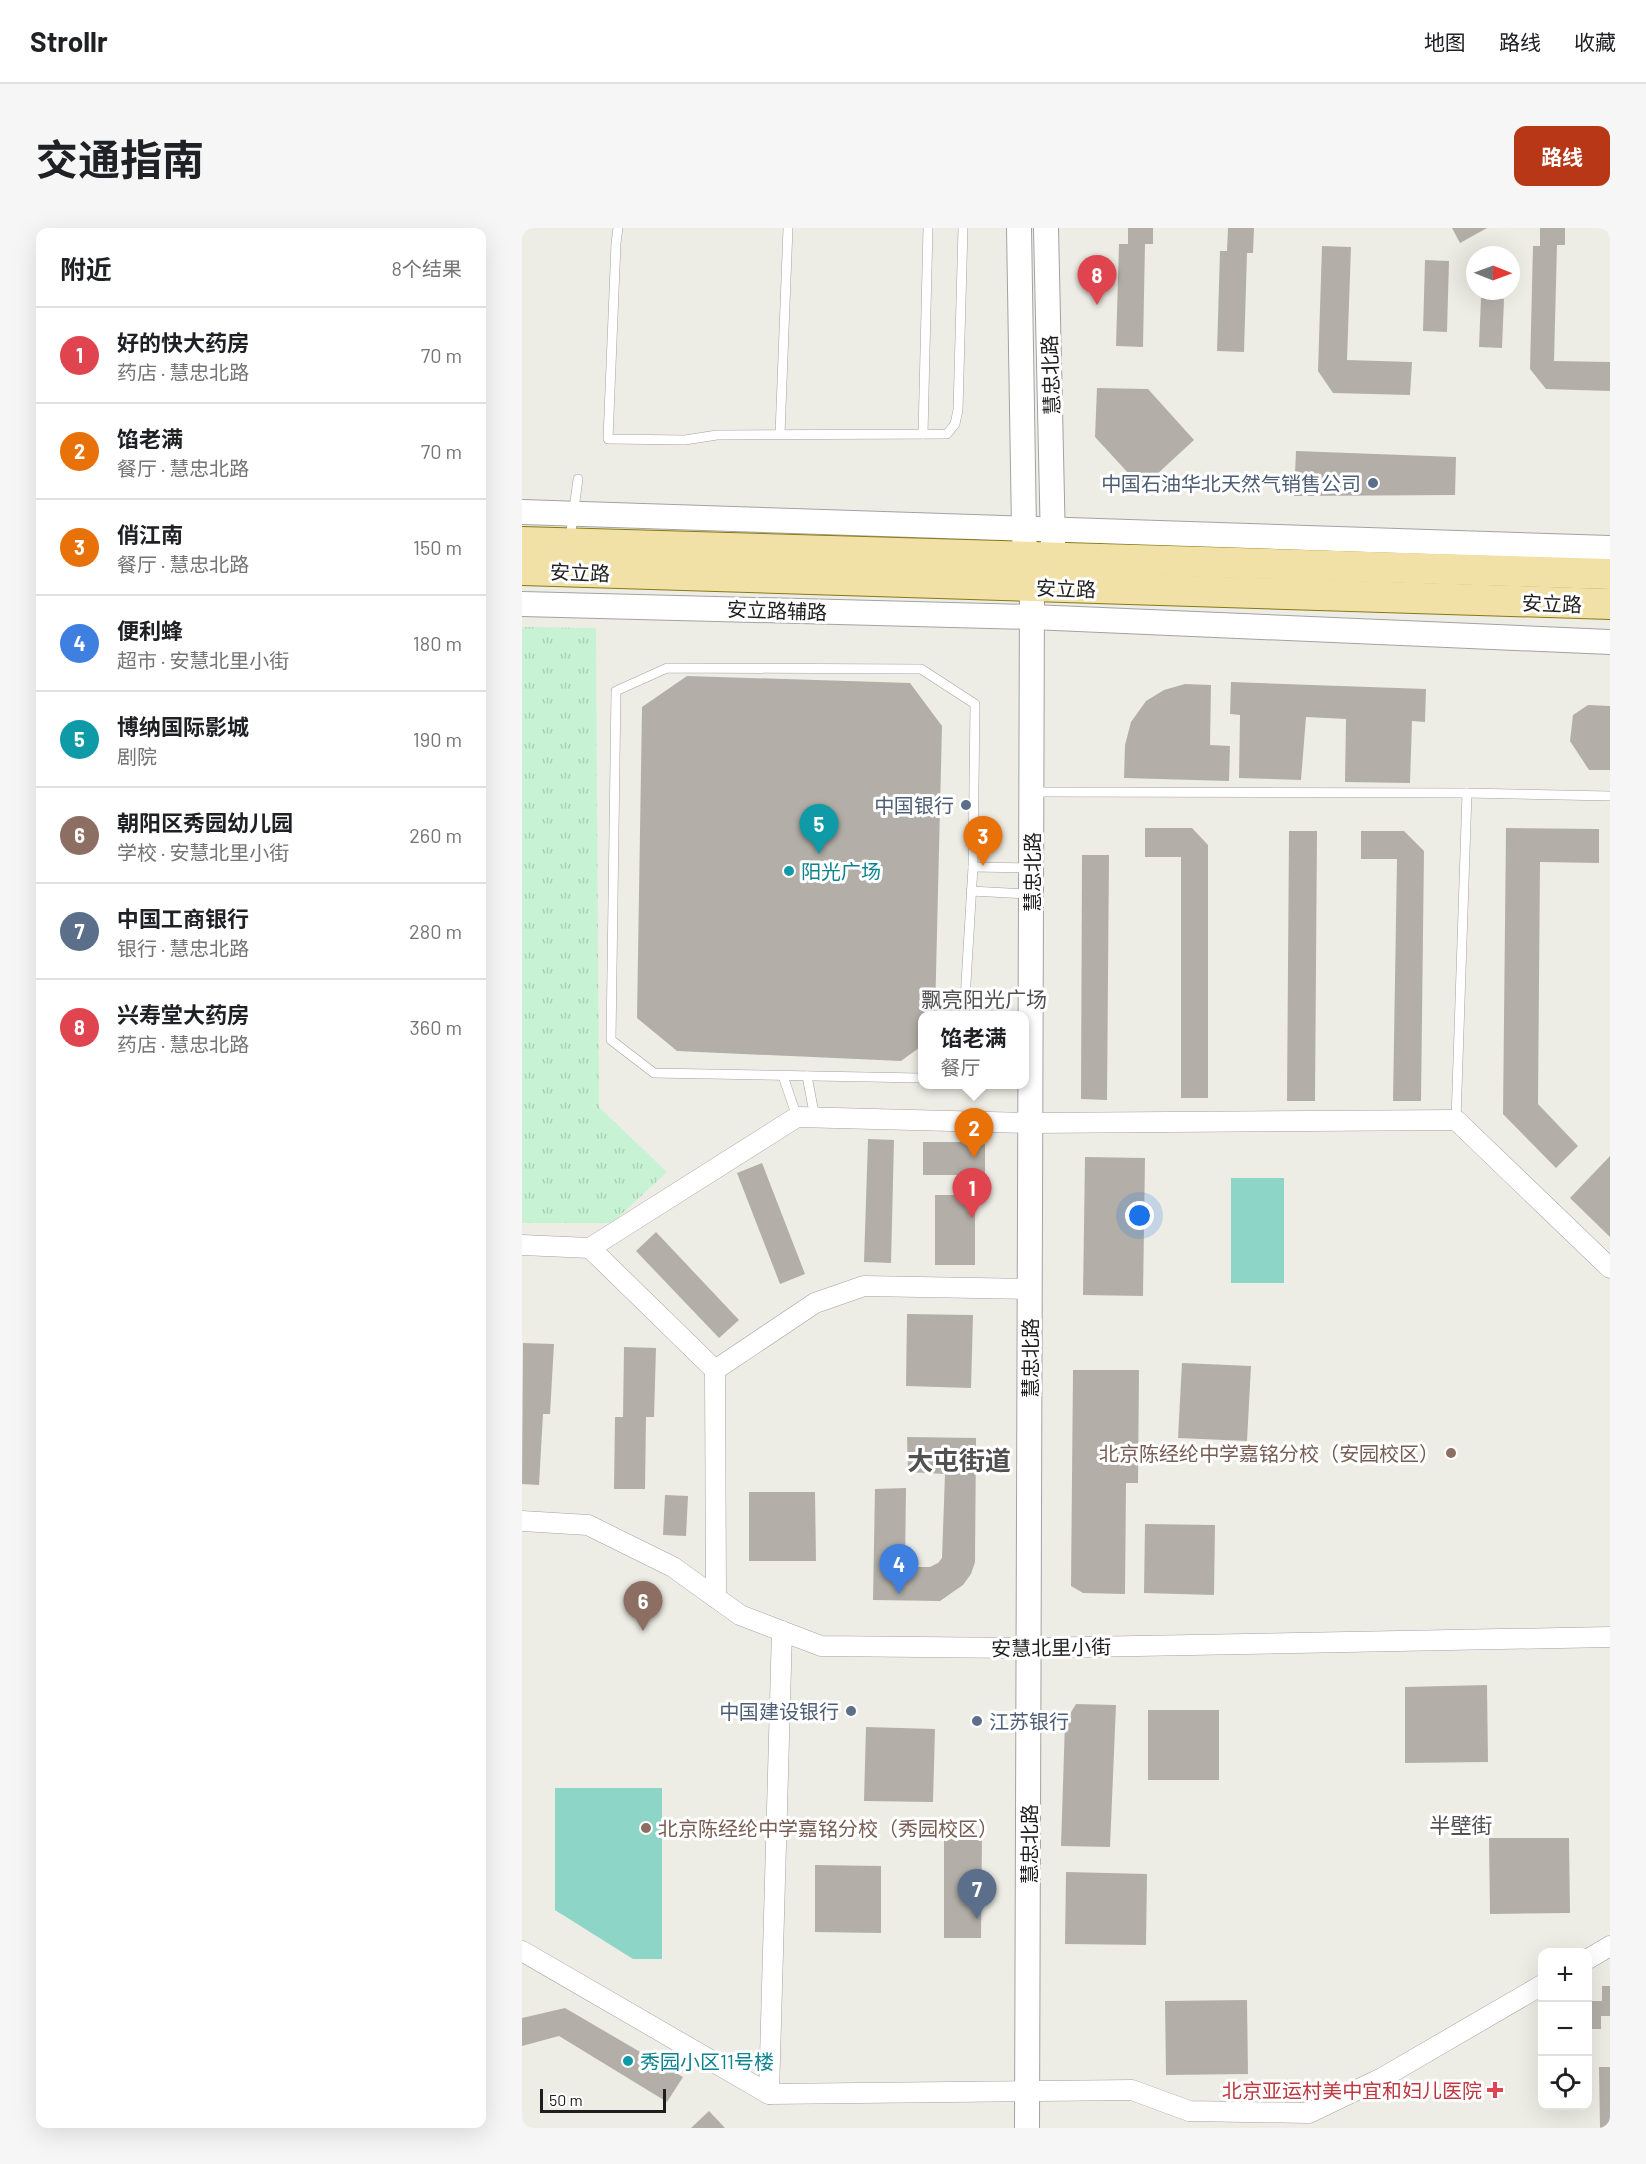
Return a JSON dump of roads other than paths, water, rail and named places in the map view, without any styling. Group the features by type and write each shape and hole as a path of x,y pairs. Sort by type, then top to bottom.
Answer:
{"main road":[{"name":"安立路","path":"522,542 1039,543 1610,574"},
{"name":"安立路","path":"522,570 1610,604"}],"street":[{"name":"慧忠北路","path":"1019,228 1039,543"},
{"name":"慧忠北路","path":"1039,543 1046,228"},
{"path":"522,512 573,513 1039,543 1032,587"},
{"name":"安立路","path":"1039,543 1610,548"},
{"name":"慧忠北路","path":"1027,2128 1032,587"},
{"name":"安立路辅路","path":"522,604 1032,617"},
{"name":"安立路","path":"1032,617 1610,642"},
{"path":"522,1245 590,1248 806,1117 1031,1123 1456,1119 1610,1268"},
{"path":"590,1248 715,1370 716,1598"},
{"path":"715,1370 815,1303 864,1286 1030,1289"},
{"name":"安慧北里小街","path":"522,1521 588,1525 673,1568 740,1615 821,1646 1030,1648 1610,1637"},
{"path":"769,2094 782,1631"},
{"path":"1592,1956 1610,1946"},
{"path":"522,1951 769,2094 1132,2091 1189,2111 1309,2113 1382,2078 1538,1987"}],"lane":[{"path":"618,228 609,439 685,440 717,435 947,434 955,424 958,410 963,228"},
{"path":"780,434 788,228"},
{"path":"923,434 928,228"},
{"path":"569,543 578,479"},
{"path":"918,1078 654,1073 611,1040 616,691 667,668 921,669 975,704 973,867 964,1011"},
{"path":"1032,792 1467,793 1610,796"},
{"path":"1456,1119 1467,793"},
{"path":"973,867 1032,868"},
{"path":"971,891 1032,894"},
{"path":"783,1076 806,1117"},
{"path":"806,1117 807,1076"}],"place":[{"name":"兴寿堂大药房","path":"1097,305"},
{"name":"中国石油华北天然气销售公司","path":"1373,483"},
{"name":"中国银行","path":"966,805"},
{"name":"博纳国际影城","path":"819,854"},
{"name":"俏江南","path":"983,866"},
{"name":"阳光广场","path":"789,871"},
{"name":"馅老满","path":"974,1158"},
{"name":"好的快大药房","path":"972,1218"},
{"name":"北京陈经纶中学嘉铭分校（安园校区）","path":"1451,1453"},
{"name":"便利蜂","path":"899,1594"},
{"name":"朝阳区秀园幼儿园","path":"643,1631"},
{"name":"中国建设银行","path":"851,1711"},
{"name":"江苏银行","path":"977,1721"},
{"name":"北京陈经纶中学嘉铭分校（秀园校区）","path":"646,1828"},
{"name":"中国工商银行","path":"977,1919"},
{"name":"秀园小区11号楼","path":"628,2061"},
{"name":"北京亚运村美中宜和妇儿医院","path":"1495,2090"}],"district":[{"name":"飘亮阳光广场","path":"984,998"},
{"name":"大屯街道","path":"959,1459"},
{"name":"半壁街","path":"1461,1824"}]}
